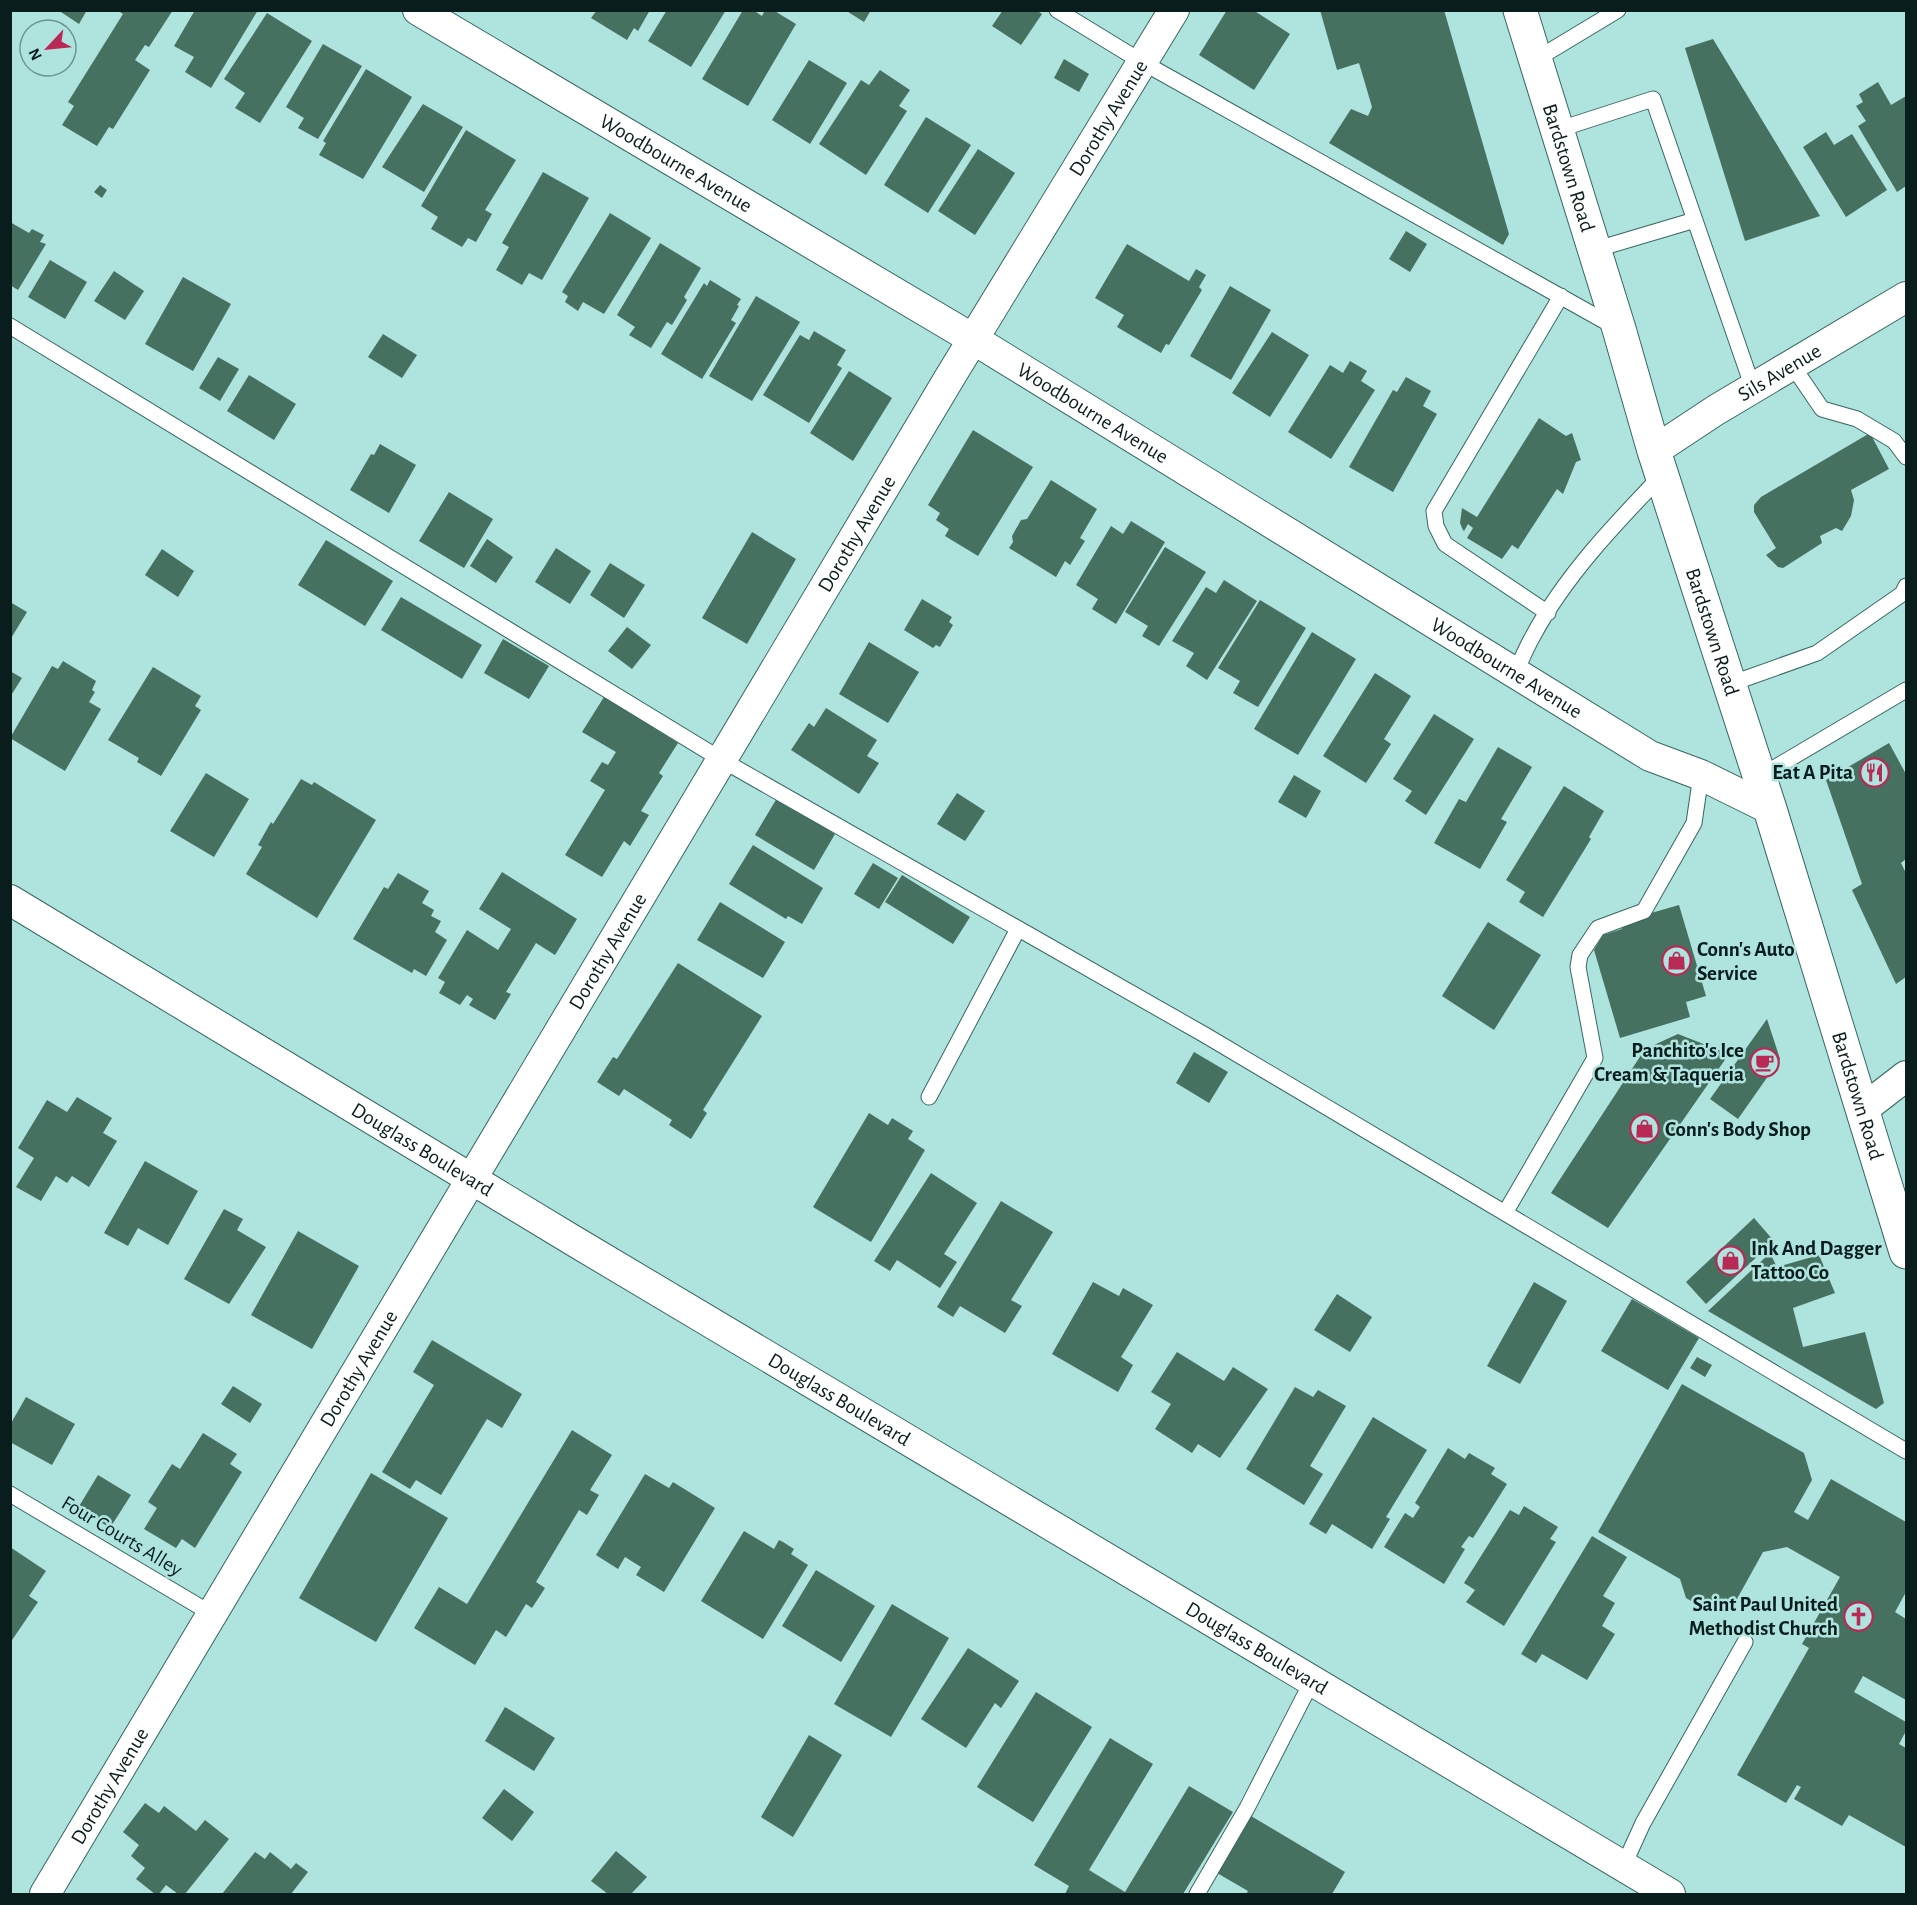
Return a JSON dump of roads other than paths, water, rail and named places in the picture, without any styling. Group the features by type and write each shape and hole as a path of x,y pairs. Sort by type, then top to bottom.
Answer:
{"main road":[{"name":"Bardstown Road","path":"1520,10 1658,463 1770,809 1906,1252"}],"street":[{"name":"Woodbourne Avenue","path":"418,10 973,339 1650,756 1701,775 1770,809"},
{"name":"Dorothy Avenue","path":"45,1894 973,339 1174,10"},
{"name":"Sils Avenue","path":"1658,463 1708,415 1906,297"},
{"name":"Douglass Boulevard","path":"10,900 585,1247 1670,1894"},
{"path":"1862,1110 1906,1076"}],"lane":[{"path":"1057,10 1142,62 1619,329"},
{"path":"1535,60 1618,10"},
{"path":"1557,130 1653,99 1753,388"},
{"path":"1594,250 1695,220"},
{"path":"1548,613 1445,544 1436,526 1434,511 1561,296"},
{"path":"10,326 722,760 1205,1035 1906,1451"},
{"path":"1792,365 1822,409 1857,419 1894,441 1906,457"},
{"path":"1515,673 1533,635 1568,582 1623,515 1658,463"},
{"path":"1730,684 1817,653 1902,594 1906,586"},
{"path":"1759,777 1906,690"},
{"path":"1505,1213 1595,1058 1578,967 1580,956 1598,928 1644,911 1694,823 1701,775"},
{"path":"929,1098 1018,929"},
{"name":"Four Courts Alley","path":"10,1494 212,1614"},
{"path":"1623,1867 1643,1823 1744,1642"},
{"path":"1197,1894 1246,1808 1312,1681"}],"place":[{"name":"Eat A Pita","path":"1874,772"},
{"name":"Conn's Auto Service","path":"1676,961"},
{"name":"Panchito's Ice Cream & Taqueria","path":"1765,1062"},
{"name":"Conn's Body Shop","path":"1644,1129"},
{"name":"Ink And Dagger Tattoo Co","path":"1730,1260"},
{"name":"Saint Paul United Methodist Church","path":"1859,1616"}]}
